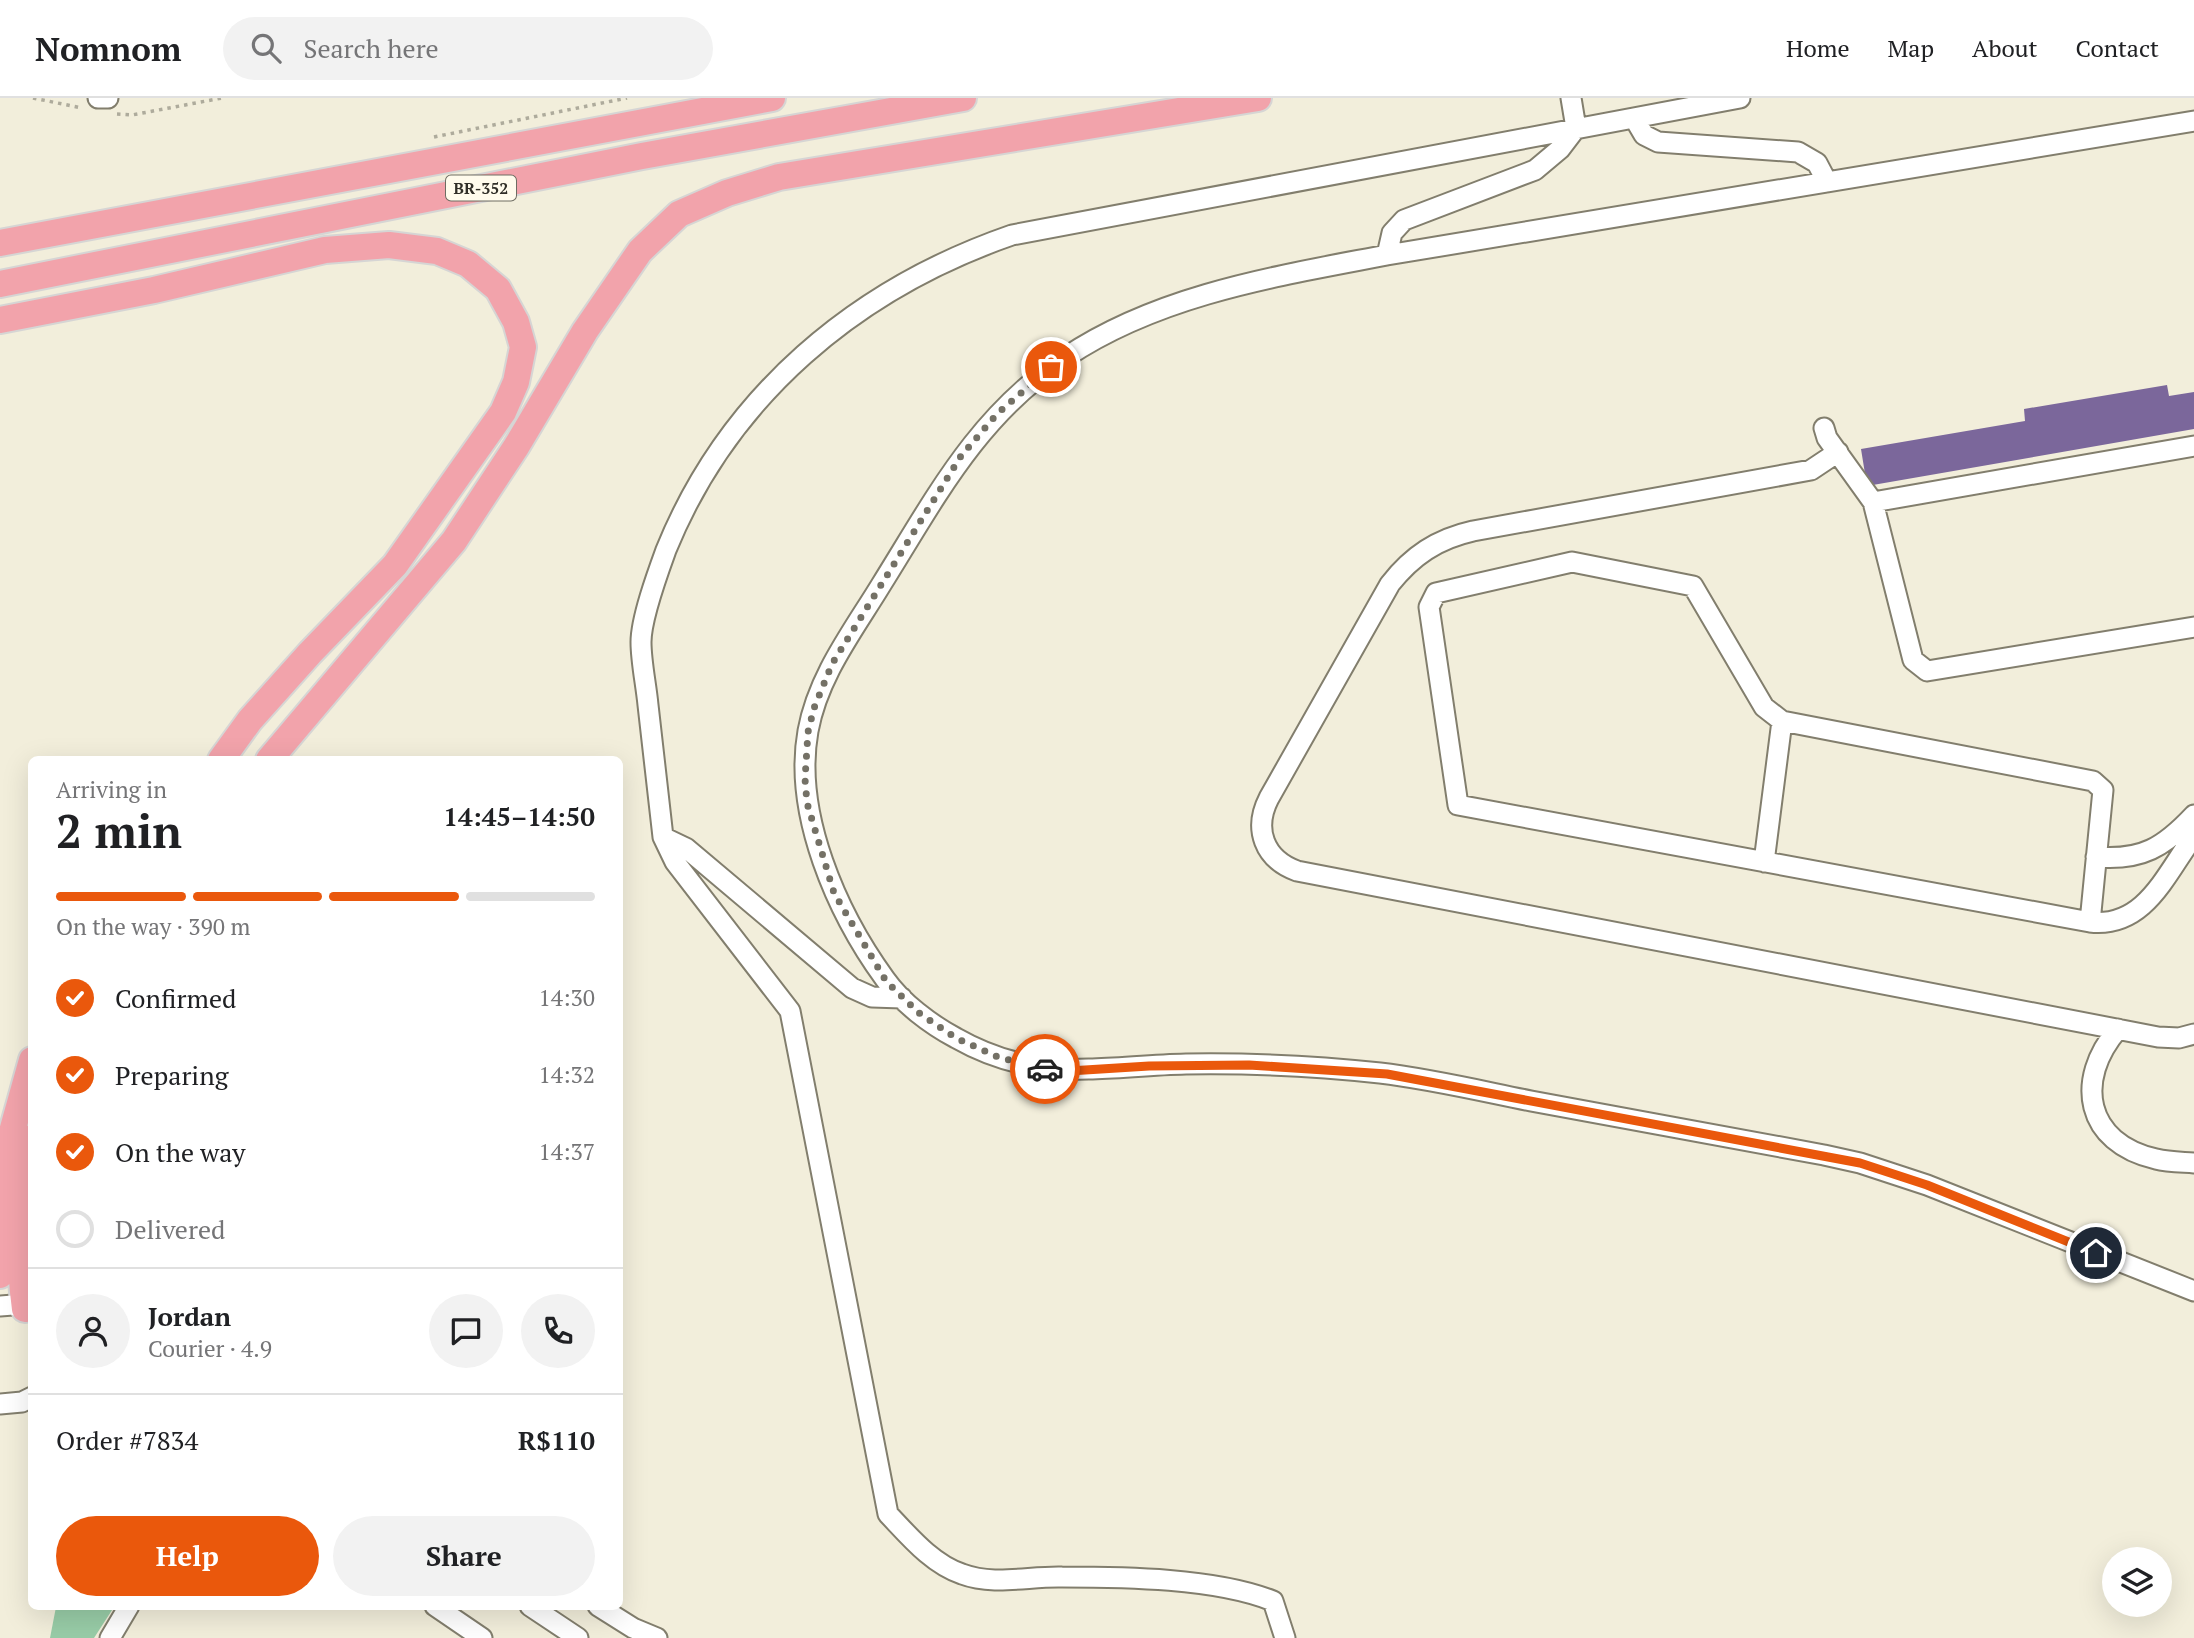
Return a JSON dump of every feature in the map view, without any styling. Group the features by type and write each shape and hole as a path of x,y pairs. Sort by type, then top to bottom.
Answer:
{"highway":[{"name":"BR-352","path":"0,243 694,105 772,98"},
{"name":"BR-352","path":"0,284 642,156 963,98"},
{"path":"272,756 454,541 516,447 585,331 632,262 679,214 727,192 779,177 1258,98"},
{"path":"0,320 154,290 325,250 389,245 437,251 468,264 498,289 516,322 523,348 516,382 503,412 395,565 310,653 250,720 224,756"},
{"path":"0,1275 3,1194 10,1139 28,1074"},
{"path":"19,1309 24,1192 28,1165"}],"street":[{"path":"1387,255 1392,233 1404,220 1535,170 1560,149 1576,128 1571,98"},
{"path":"1284,1638 1273,1601 1252,1593 1165,1581 1060,1576 984,1580 960,1574 918,1546 888,1514 790,1010 675,862 663,836 640,640 657,573 690,500 739,424 787,370 844,320 919,274 976,248 1012,235 1740,98"},
{"path":"1634,118 1644,135 1658,142 1798,152 1817,163 1827,182"},
{"path":"2194,121 1387,255 1264,278 1122,325 1092,340 1038,377 997,414 961,456 832,664 814,708 805,755 807,803 834,893 886,981 902,998 956,1038 998,1057 1045,1069 1069,1071 1141,1066 1249,1065 1387,1074 1860,1163 1927,1185 2194,1291"},
{"path":"1824,428 1827,438 1873,502 1913,660 1927,671 2194,627"},
{"path":"1873,502 2194,446"},
{"path":"1838,452 1811,470 1473,531 1456,535 1425,549 1406,565 1390,584 1264,807 1261,828 1267,848 1280,862 1297,870 2118,1029 2169,1038 2194,1034"},
{"path":"2090,922 2103,790 2093,781 1782,721 1764,707 1693,586 1572,562 1436,593 1429,607 1458,805 2090,922 2120,920 2139,911 2191,840 2194,831"},
{"path":"1764,862 1782,721"},
{"path":"2096,857 2130,857 2156,848 2177,833 2194,815"},
{"path":"663,836 686,848 852,988 873,996 902,998"},
{"path":"2118,1029 2103,1049 2094,1072 2092,1102 2095,1117 2116,1140 2142,1154 2163,1160 2194,1163"},
{"path":"0,1405 28,1399"},
{"path":"115,1636 127,1610"},
{"path":"441,1610 482,1638"},
{"path":"536,1610 578,1638"},
{"path":"604,1610 633,1628 657,1638"}],"path":[{"path":"33,98 101,104 132,115 222,98"}],"green space":[{"path":"55,1610 112,1610 94,1638 50,1638"}],"building":[{"path":"2167,385 2169,396 2194,392 2194,429 1867,486 1861,449 2025,421 2024,409"}],"way so far":[{"path":"1045,1069 998,1057 956,1038 919,1013 886,981 834,893 807,803 805,755 814,708 832,664 961,456 997,414 1051,367"}],"route":[{"path":"1045,1069 1069,1071 1189,1064 1341,1069 1387,1074 1860,1163 1927,1185 2096,1253"}]}
